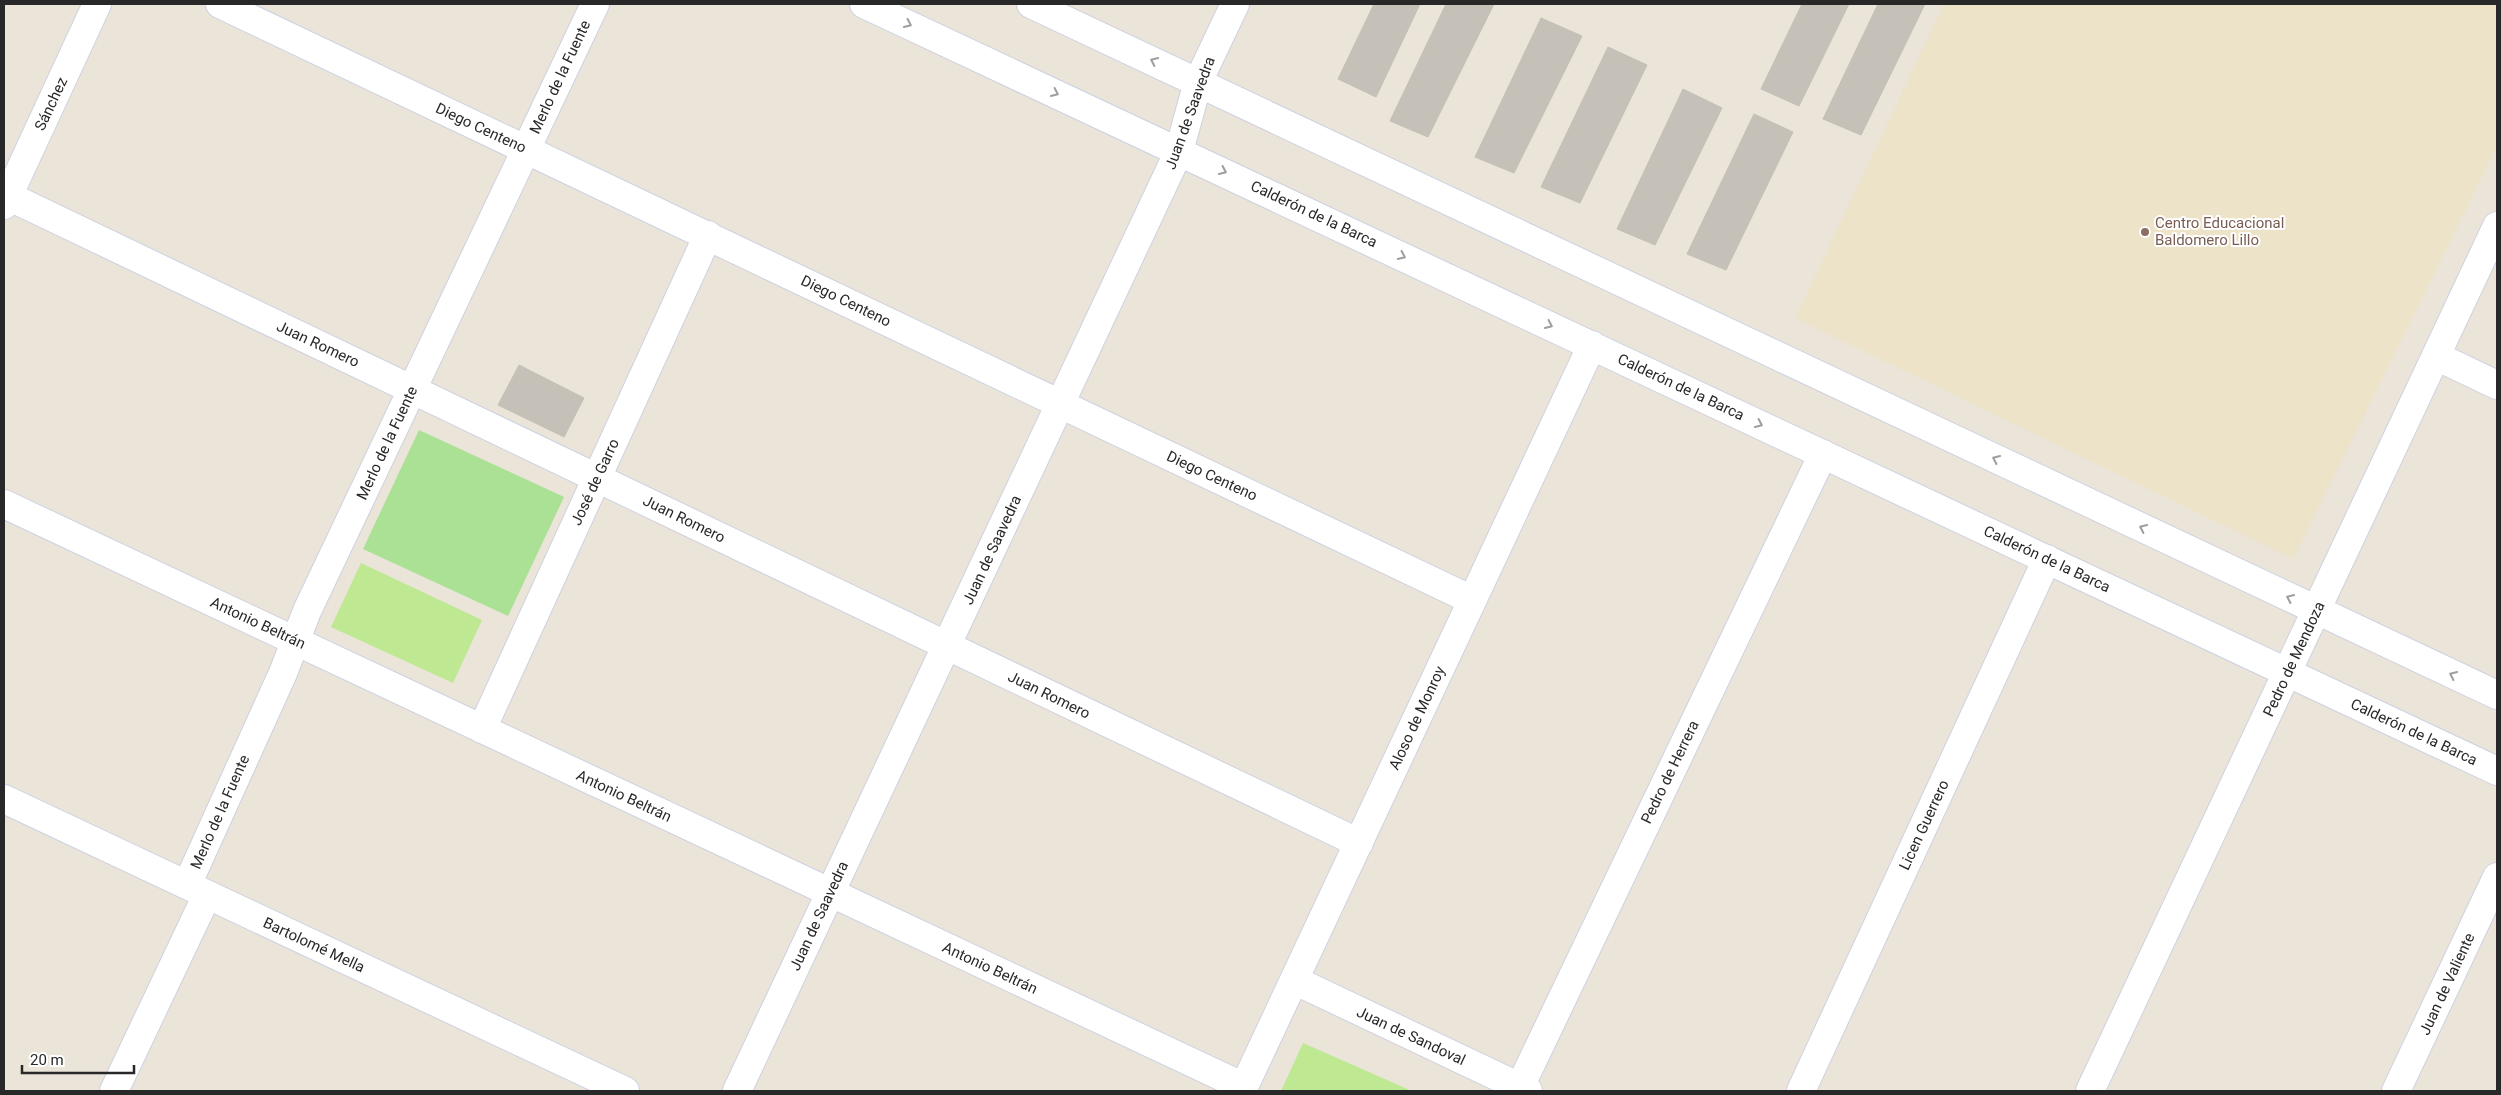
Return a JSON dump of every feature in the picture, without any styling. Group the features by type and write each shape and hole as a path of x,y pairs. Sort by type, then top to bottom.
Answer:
{"street":[{"name":"Sánchez","path":"6,200 97,4"},
{"name":"Diego Centeno","path":"220,4 1472,600"},
{"name":"Merlo de la Fuente","path":"114,1091 197,890 307,611 595,4"},
{"name":"Calderón de la Barca","path":"864,4 2497,771"},
{"path":"1031,4 2497,695"},
{"name":"Juan de Saavedra","path":"737,1091 1179,151 1198,82 1235,4"},
{"name":"Juan Romero","path":"6,200 412,389 1359,843"},
{"name":"Pedro de Mendoza","path":"2090,1091 2497,226"},
{"name":"José de Garro","path":"482,729 708,235"},
{"name":"Aloso de Monroy","path":"1243,1089 1592,345"},
{"path":"2436,356 2497,385"},
{"name":"Pedro de Herrera","path":"1522,1090 1823,454"},
{"name":"Antonio Beltrán","path":"4,504 1243,1089"},
{"name":"Licen Guerrero","path":"1801,1091 2047,559"},
{"name":"Bartolomé Mella","path":"4,799 625,1091"},
{"name":"Juan de Valiente","path":"2396,1091 2497,877"},
{"name":"Juan de Sandoval","path":"1294,980 1522,1090"}],"shaded area":[{"name":"Centro Educacional Baldomero Lillo","path":"1944,4 2497,4 2497,147 2293,559 1795,318"}],"green space":[{"path":"419,430 564,497 508,616 363,549"},
{"path":"361,563 482,620 453,683 331,627"},
{"path":"1303,1043 1412,1091 1281,1091"}],"building":[{"path":"1374,4 1420,4 1376,97 1338,79"},
{"path":"1446,4 1494,4 1428,137 1390,121"},
{"path":"1802,4 1849,4 1799,106 1761,89"},
{"path":"1878,4 1925,4 1861,135 1823,119"},
{"path":"1541,18 1582,36 1514,173 1475,157"},
{"path":"1608,47 1647,65 1580,203 1541,187"},
{"path":"1683,89 1722,108 1655,245 1617,229"},
{"path":"1754,114 1793,132 1726,270 1687,254"},
{"path":"519,365 584,398 564,437 498,405"}],"place":[{"name":"Centro Educacional Baldomero Lillo","path":"2145,232"}]}
